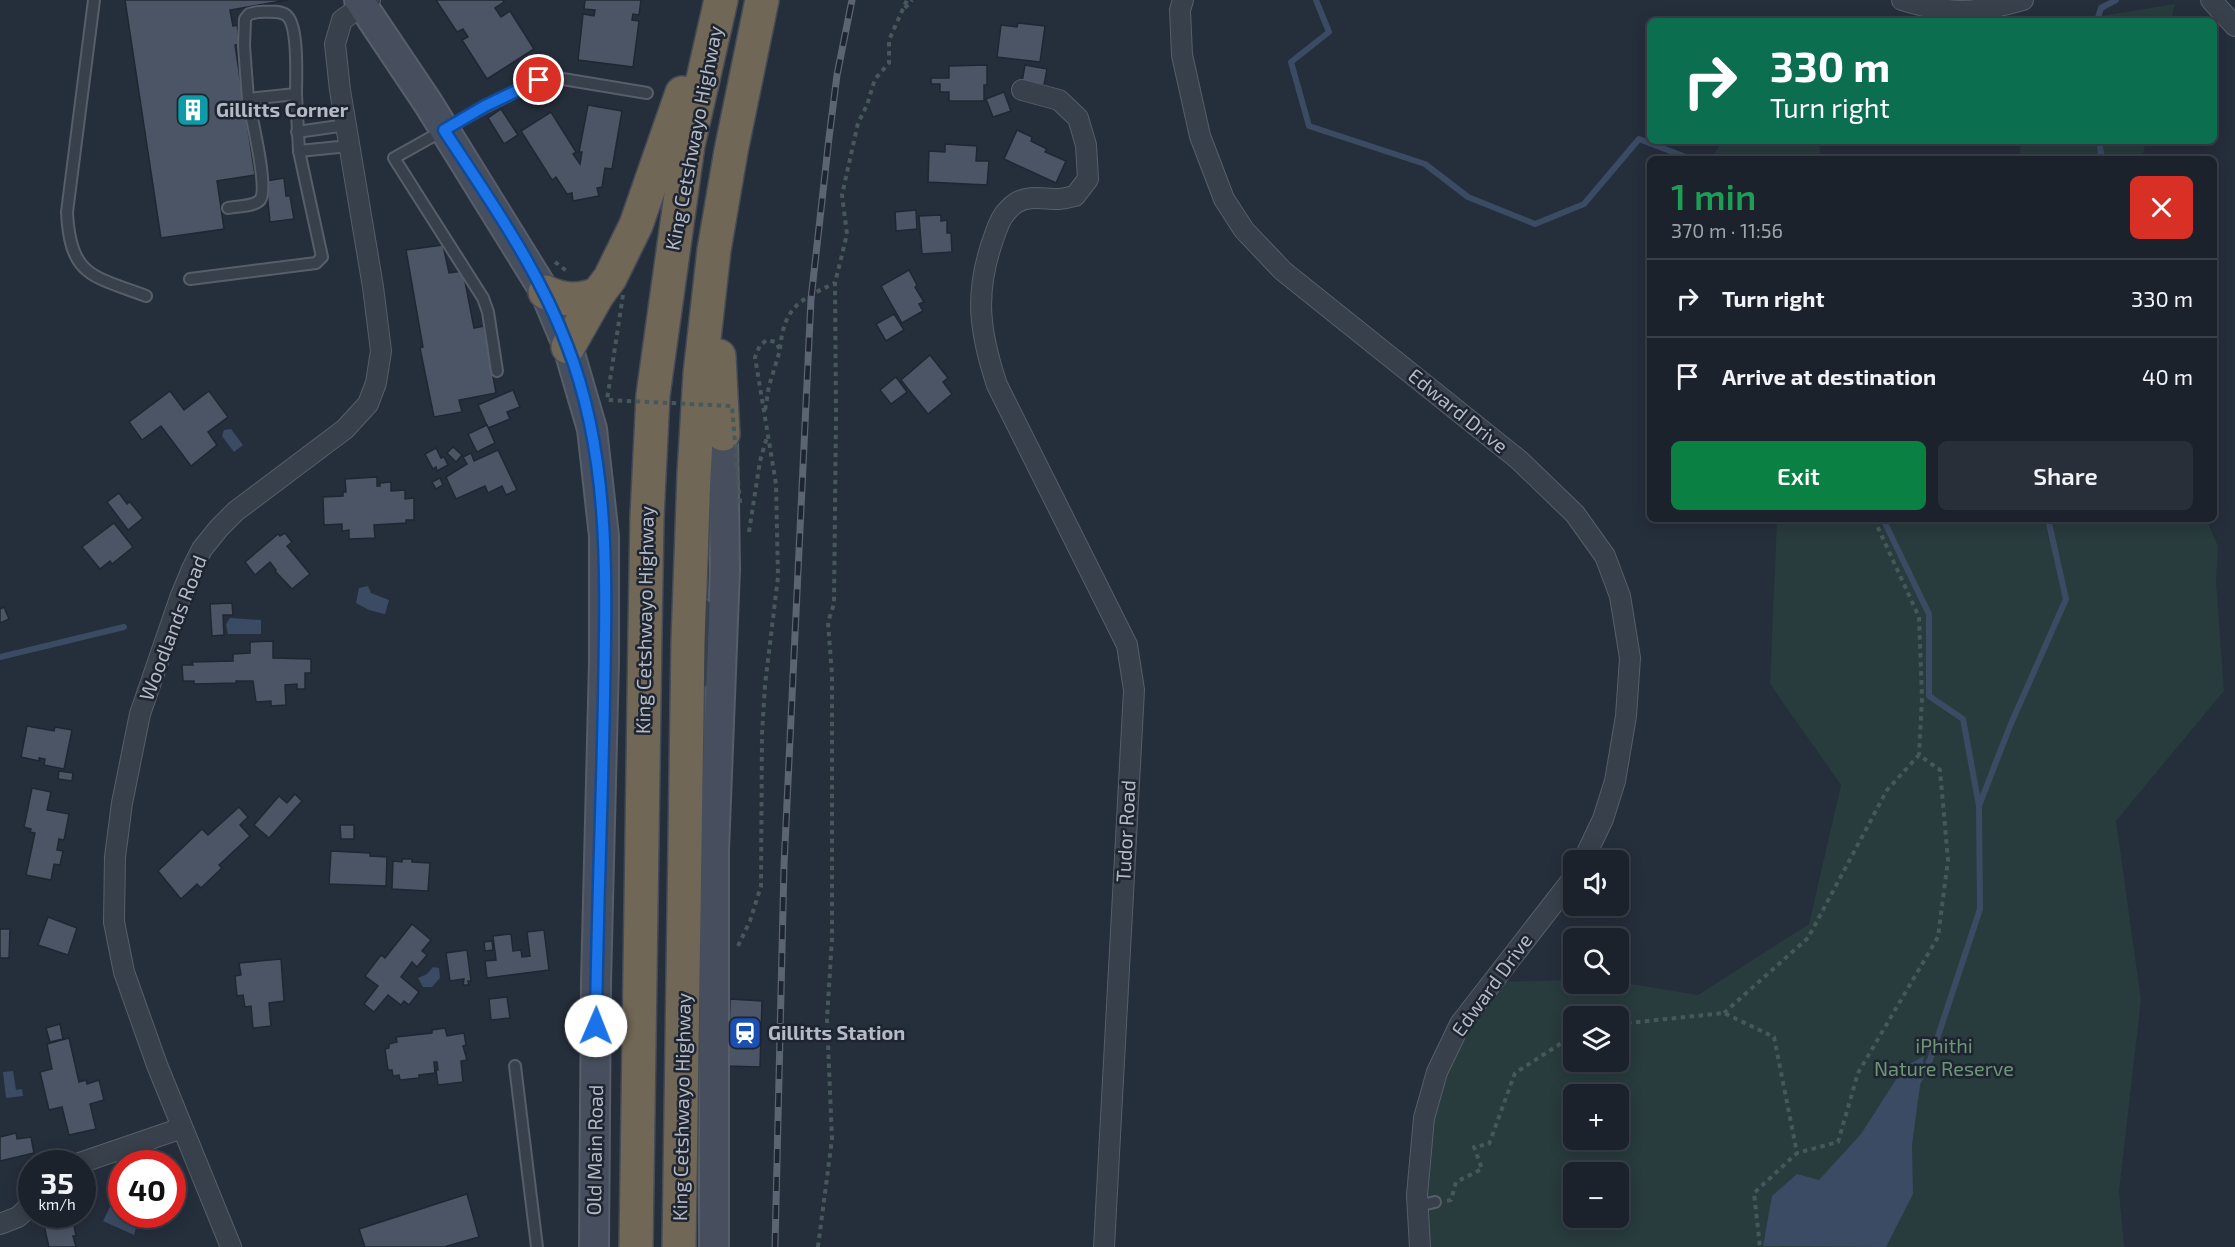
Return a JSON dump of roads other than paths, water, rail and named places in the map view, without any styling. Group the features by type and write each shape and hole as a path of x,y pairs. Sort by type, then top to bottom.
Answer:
{"highway":[{"name":"King Cetshwayo Highway","path":"636,1247 648,489 653,395 688,145 719,0"},
{"path":"568,347 612,286 674,115 719,0"},
{"name":"King Cetshwayo Highway","path":"679,1247 686,747 691,549 700,374 714,250 731,151 762,0"},
{"path":"714,250 723,434"},
{"path":"557,283 556,297 581,300 612,286"}],"street":[{"name":"Edward Drive","path":"1183,0 1180,10 1182,55 1200,136 1224,199 1244,231 1283,271 1519,460 1575,514 1605,556 1620,596 1629,658 1626,716 1615,781 1603,819 1588,850"},
{"path":"1902,0 1938,10 1967,12 1993,9 2023,0"},
{"path":"2211,0 2235,26"},
{"name":"Woodlands Road","path":"231,1247 182,1128 123,966 116,937 114,879 122,803 132,750 147,692 188,578 202,549 236,511 345,429 368,404 376,383 381,351 380,340 335,44 342,21 364,2"},
{"name":"Old Main Road","path":"364,2 444,130 557,283 568,347 592,429 604,536 604,684 596,982 594,1247"},
{"name":"Tudor Road","path":"1022,90 1059,100 1078,118 1086,145 1088,179 1075,196 1058,199 1031,198 1017,202 1002,215 986,259 980,308 985,348 997,385 1127,645 1134,690 1104,1247"},
{"path":"714,1247 714,850 725,569 723,434"},
{"name":"Edward Drive","path":"1420,1247 1426,1204 1424,1118 1437,1072 1460,1024 1563,891"},
{"path":"96,1157 182,1128"},
{"path":"0,1224 18,1217"}],"lane":[{"path":"94,0 67,212 68,228 79,263 85,269 96,277 146,296"},
{"path":"190,279 316,262 322,257 297,132 295,40 288,15 258,12 249,14 245,19 244,45 248,99 263,191 260,199 255,203 228,208"},
{"path":"497,371 488,312 483,298 394,158 485,106 543,78 557,78 646,93"},
{"path":"248,99 296,94"},
{"path":"297,132 346,125"},
{"path":"300,151 349,146"},
{"path":"686,747 700,697 707,639 702,588 691,549"},
{"path":"515,1066 537,1247"}],"water":[{"path":"231,429 243,445 234,452 222,436 224,430"},
{"path":"368,586 371,593 389,600 385,614 369,610 356,603 359,588"},
{"path":"230,618 261,620 261,634 228,634 226,624"},
{"path":"433,967 439,968 440,978 432,987 423,987 418,978 427,974"},
{"path":"1924,1056 1912,1145 1913,1194 1886,1247 1763,1246 1772,1196 1797,1174 1819,1180 1861,1134 1904,1067"},
{"path":"13,1071 16,1090 22,1089 23,1096 6,1098 3,1072"},
{"path":"108,1211 108,1223 103,1221"},
{"path":"118,1228 136,1228 134,1235"}],"waterway":[{"path":"1316,0 1329,32 1291,62 1309,126 1425,164 1468,197 1535,224 1584,204 1639,139 1647,142"},
{"path":"2098,18 2101,8 2116,0"},
{"path":"1652,144 1683,156"},
{"path":"2100,144 2102,156"},
{"path":"1884,522 1929,614 1929,696 1963,719 1979,806"},
{"path":"1918,1082 1930,1060 1980,909 1979,806 2010,726 2066,599 2049,522"},
{"path":"0,657 124,627"}],"railway":[{"path":"775,1247 784,866 811,299 837,75 852,0"}],"place":[{"name":"Gillitts Corner","path":"193,110"},
{"name":"Gillitts Station","path":"745,1033"}],"park label":[{"name":"iPhithi Nature Reserve","path":"1944,1058"}]}
